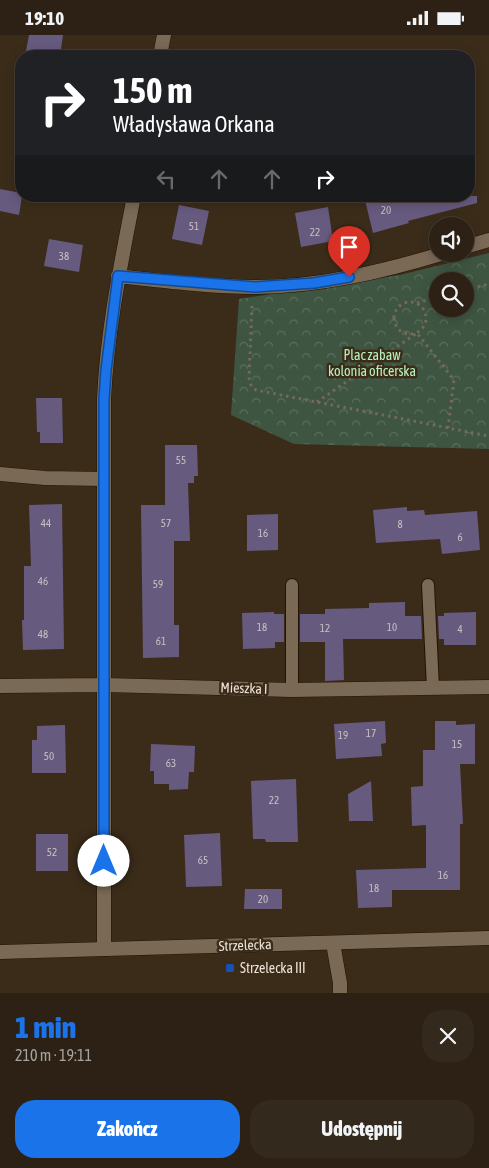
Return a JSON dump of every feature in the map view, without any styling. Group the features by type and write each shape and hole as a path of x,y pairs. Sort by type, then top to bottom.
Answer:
{"street":[{"path":"161,50 164,35"},
{"path":"104,949 104,479 106,370 118,276 133,202"},
{"path":"474,244 489,240"},
{"path":"118,276 255,287 314,283 367,274 429,257"},
{"path":"0,474 46,478 104,479"},
{"name":"Mieszka I","path":"0,685 104,685 292,690 489,687"},
{"name":"Strzelecka","path":"0,952 489,938"},
{"path":"333,943 340,993"}],"lane":[{"path":"292,585 292,690"},
{"path":"428,585 433,688"}],"path":[{"path":"474,288 489,284"},
{"path":"417,333 401,332 394,323 394,312 401,303 417,303 429,300"},
{"path":"253,301 249,378 251,385 260,392 489,436"},
{"path":"316,403 417,333 424,325 426,315 417,303"},
{"path":"417,333 454,380 448,428"}],"green space":[{"name":"Plac zabaw kolonia oficerska","path":"489,253 489,449 294,444 231,415 239,299 400,275 453,262 474,262 474,257"}],"building":[{"path":"29,35 63,35 61,50 26,50"},
{"path":"0,189 15,192 15,202 21,202 19,215 0,211"},
{"path":"475,196 477,196 477,203 408,221 409,223 373,233 365,202 475,202"},
{"path":"179,205 209,211 202,245 172,239"},
{"path":"328,207 333,241 301,247 295,213"},
{"path":"49,239 83,245 79,272 44,266"},
{"path":"36,398 62,398 63,443 40,443 40,432 37,432"},
{"path":"165,445 197,445 198,476 194,476 194,483 188,483 190,541 174,541 174,625 179,625 179,657 143,658 141,505 165,505"},
{"path":"62,504 64,649 23,650 24,566 31,566 29,505"},
{"path":"407,507 407,511 424,510 425,515 477,511 480,550 442,554 440,539 376,543 373,510"},
{"path":"278,514 278,550 247,551 247,515"},
{"path":"405,602 405,616 421,616 422,639 343,639 344,680 325,681 325,642 300,642 300,614 325,614 325,609 369,608 369,603"},
{"path":"274,612 274,614 284,614 284,642 275,642 275,648 243,649 242,613"},
{"path":"476,612 476,645 444,645 444,639 439,639 438,616 444,616 444,613"},
{"path":"385,721 386,743 381,744 382,756 336,759 334,724"},
{"path":"435,721 456,721 456,725 475,724 475,764 460,764 463,824 460,824 460,890 392,890 392,907 358,908 356,870 426,868 426,825 412,826 411,787 423,786 423,750 435,750"},
{"path":"65,725 66,773 32,773 32,740 37,740 37,726"},
{"path":"151,744 195,746 194,772 189,772 188,789 169,790 169,784 154,784 154,771 150,771"},
{"path":"296,779 298,842 266,842 265,839 253,839 251,781"},
{"path":"371,781 373,821 349,821 348,794"},
{"path":"220,833 222,886 186,887 184,835"},
{"path":"36,834 68,834 68,871 36,871"},
{"path":"245,889 282,889 282,909 244,909"}],"place":[{"name":"Strzelecka III","path":"230,968"}],"route":[{"path":"104,861 104,399 118,276 255,287 314,283 349,277"}]}
